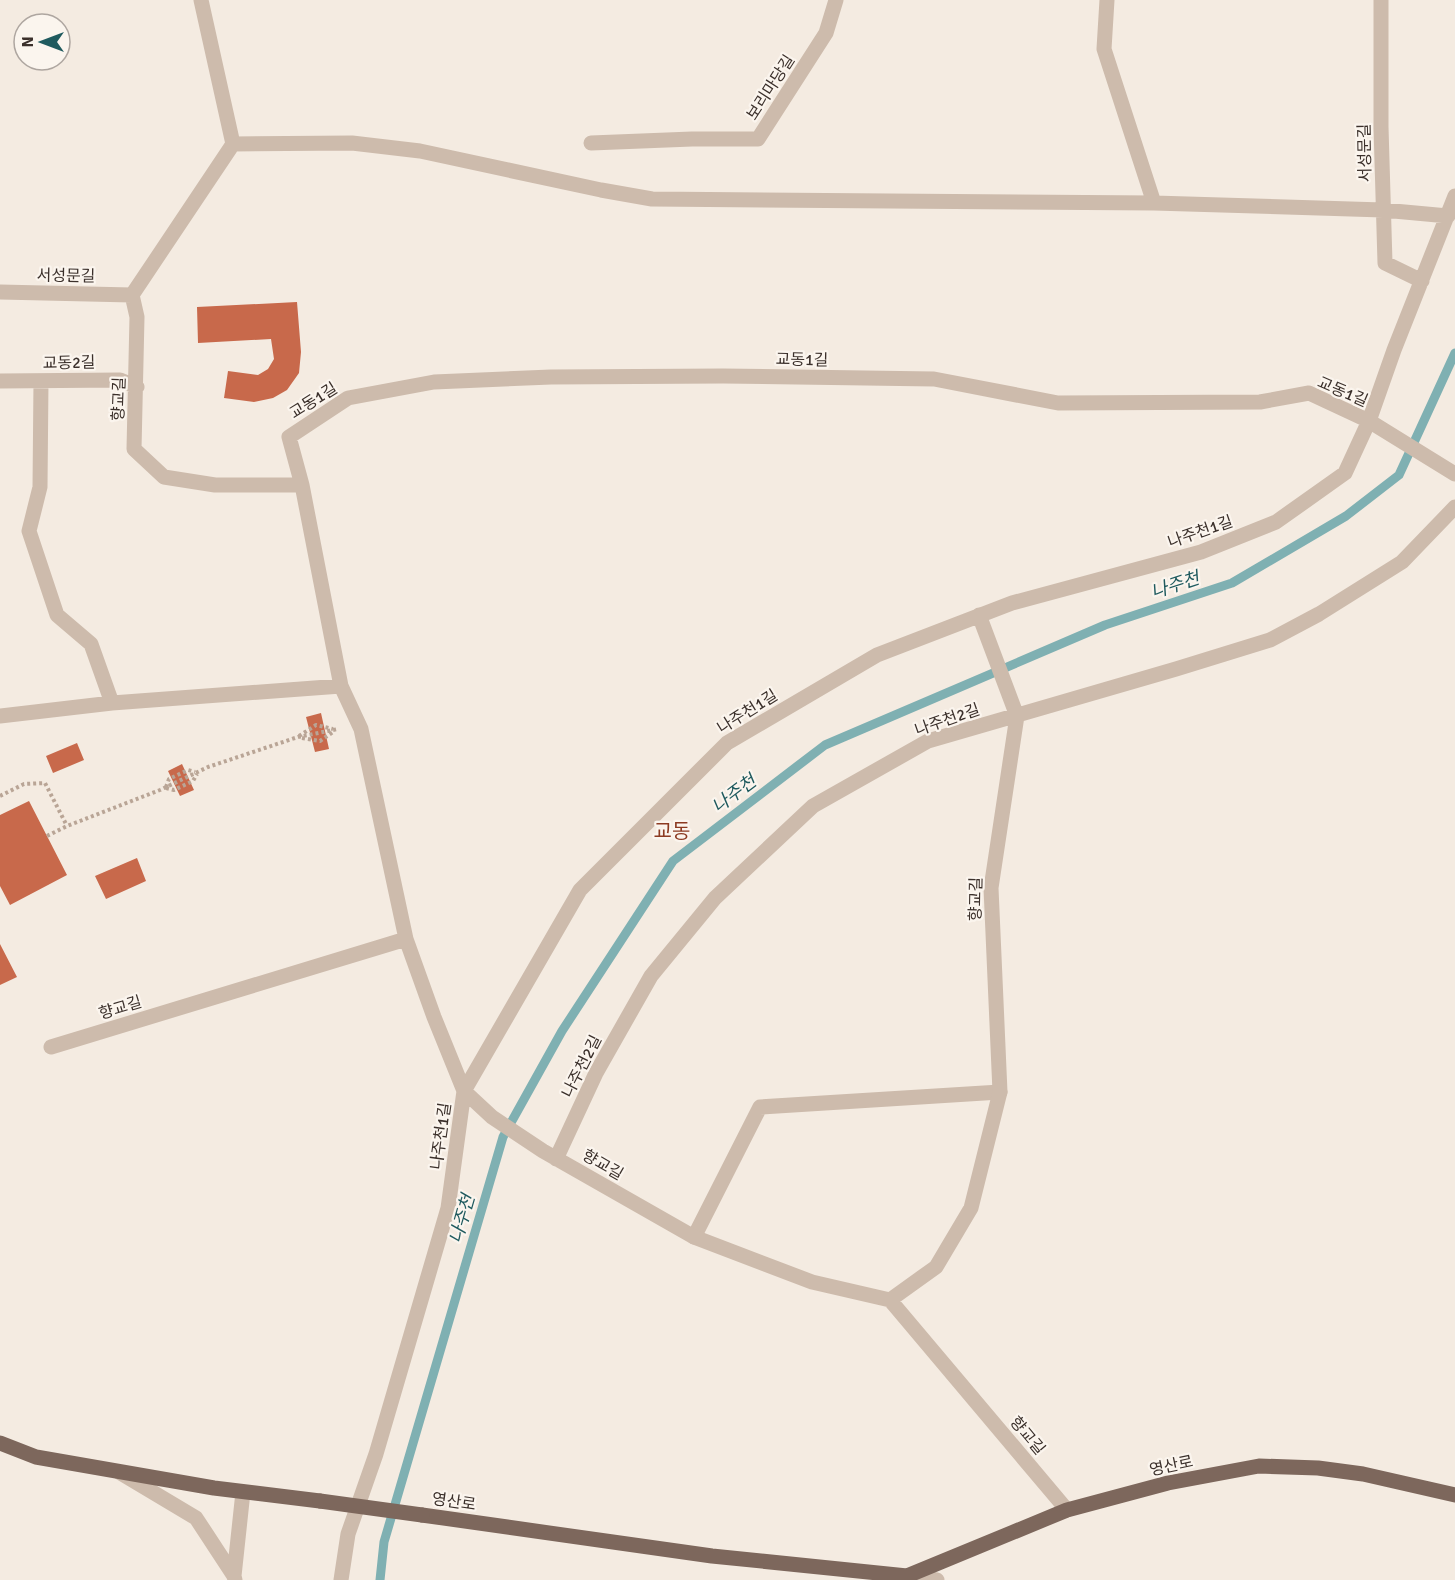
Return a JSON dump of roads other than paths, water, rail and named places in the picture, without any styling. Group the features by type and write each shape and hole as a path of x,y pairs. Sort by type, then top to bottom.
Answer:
{"main road":[{"name":"영산로","path":"0,1443 36,1457 243,1492 712,1556 908,1576 1067,1510 1168,1483 1258,1466 1318,1468 1352,1473 1455,1495"},
{"path":"908,1576 923,1580"}],"street":[{"path":"132,295 233,144 201,0"},
{"name":"보리마당길","path":"591,143 758,139 826,33 836,0"},
{"path":"1107,0 1104,49 1154,203"},
{"name":"서성문길","path":"1381,0 1381,127 1385,263 1422,281"},
{"path":"233,144 352,143 420,151 652,199 1154,203 1383,210 1448,216"},
{"name":"나주천1길","path":"341,1580 348,1534 376,1454 448,1208 464,1091 580,890 727,742 877,655 1011,603 1201,552 1276,522 1345,472 1370,421 1394,350 1455,196"},
{"name":"서성문길","path":"0,292 132,295"},
{"name":"향교길","path":"132,295 137,317 134,449 164,477 215,484 302,485 341,686 361,729 406,939 464,1091 492,1117 550,1155 694,1237 812,1282 890,1300 1067,1510"},
{"name":"교동1길","path":"302,485 289,436 348,398 434,382 586,377 723,376 934,379 1058,403 1260,402 1309,393 1370,421"},
{"name":"교동2길","path":"0,381 120,380 137,387"},
{"path":"41,381 40,487 29,531 57,615 91,644 112,703"},
{"path":"1370,421 1455,474"},
{"name":"나주천2길","path":"550,1155 651,976 715,898 813,806 928,741 1270,640 1319,614 1402,562 1455,507"},
{"path":"980,615 1017,716"},
{"path":"0,716 112,703 341,686"},
{"name":"향교길","path":"890,1300 936,1267 971,1208 1000,1092 991,888 1017,716"},
{"name":"향교길","path":"51,1047 406,939"},
{"path":"694,1237 760,1107 1000,1092"},
{"path":"114,1469 196,1518 235,1578"},
{"path":"235,1578 243,1492"},
{"name":"영산로","path":"908,1576 937,1580"}],"waterway":[{"name":"나주천","path":"380,1580 384,1542 503,1137 562,1031 673,861 825,745 1105,625 1232,583 1346,516 1399,475 1455,353"}],"district":[{"name":"교동","path":"672,831"}]}
